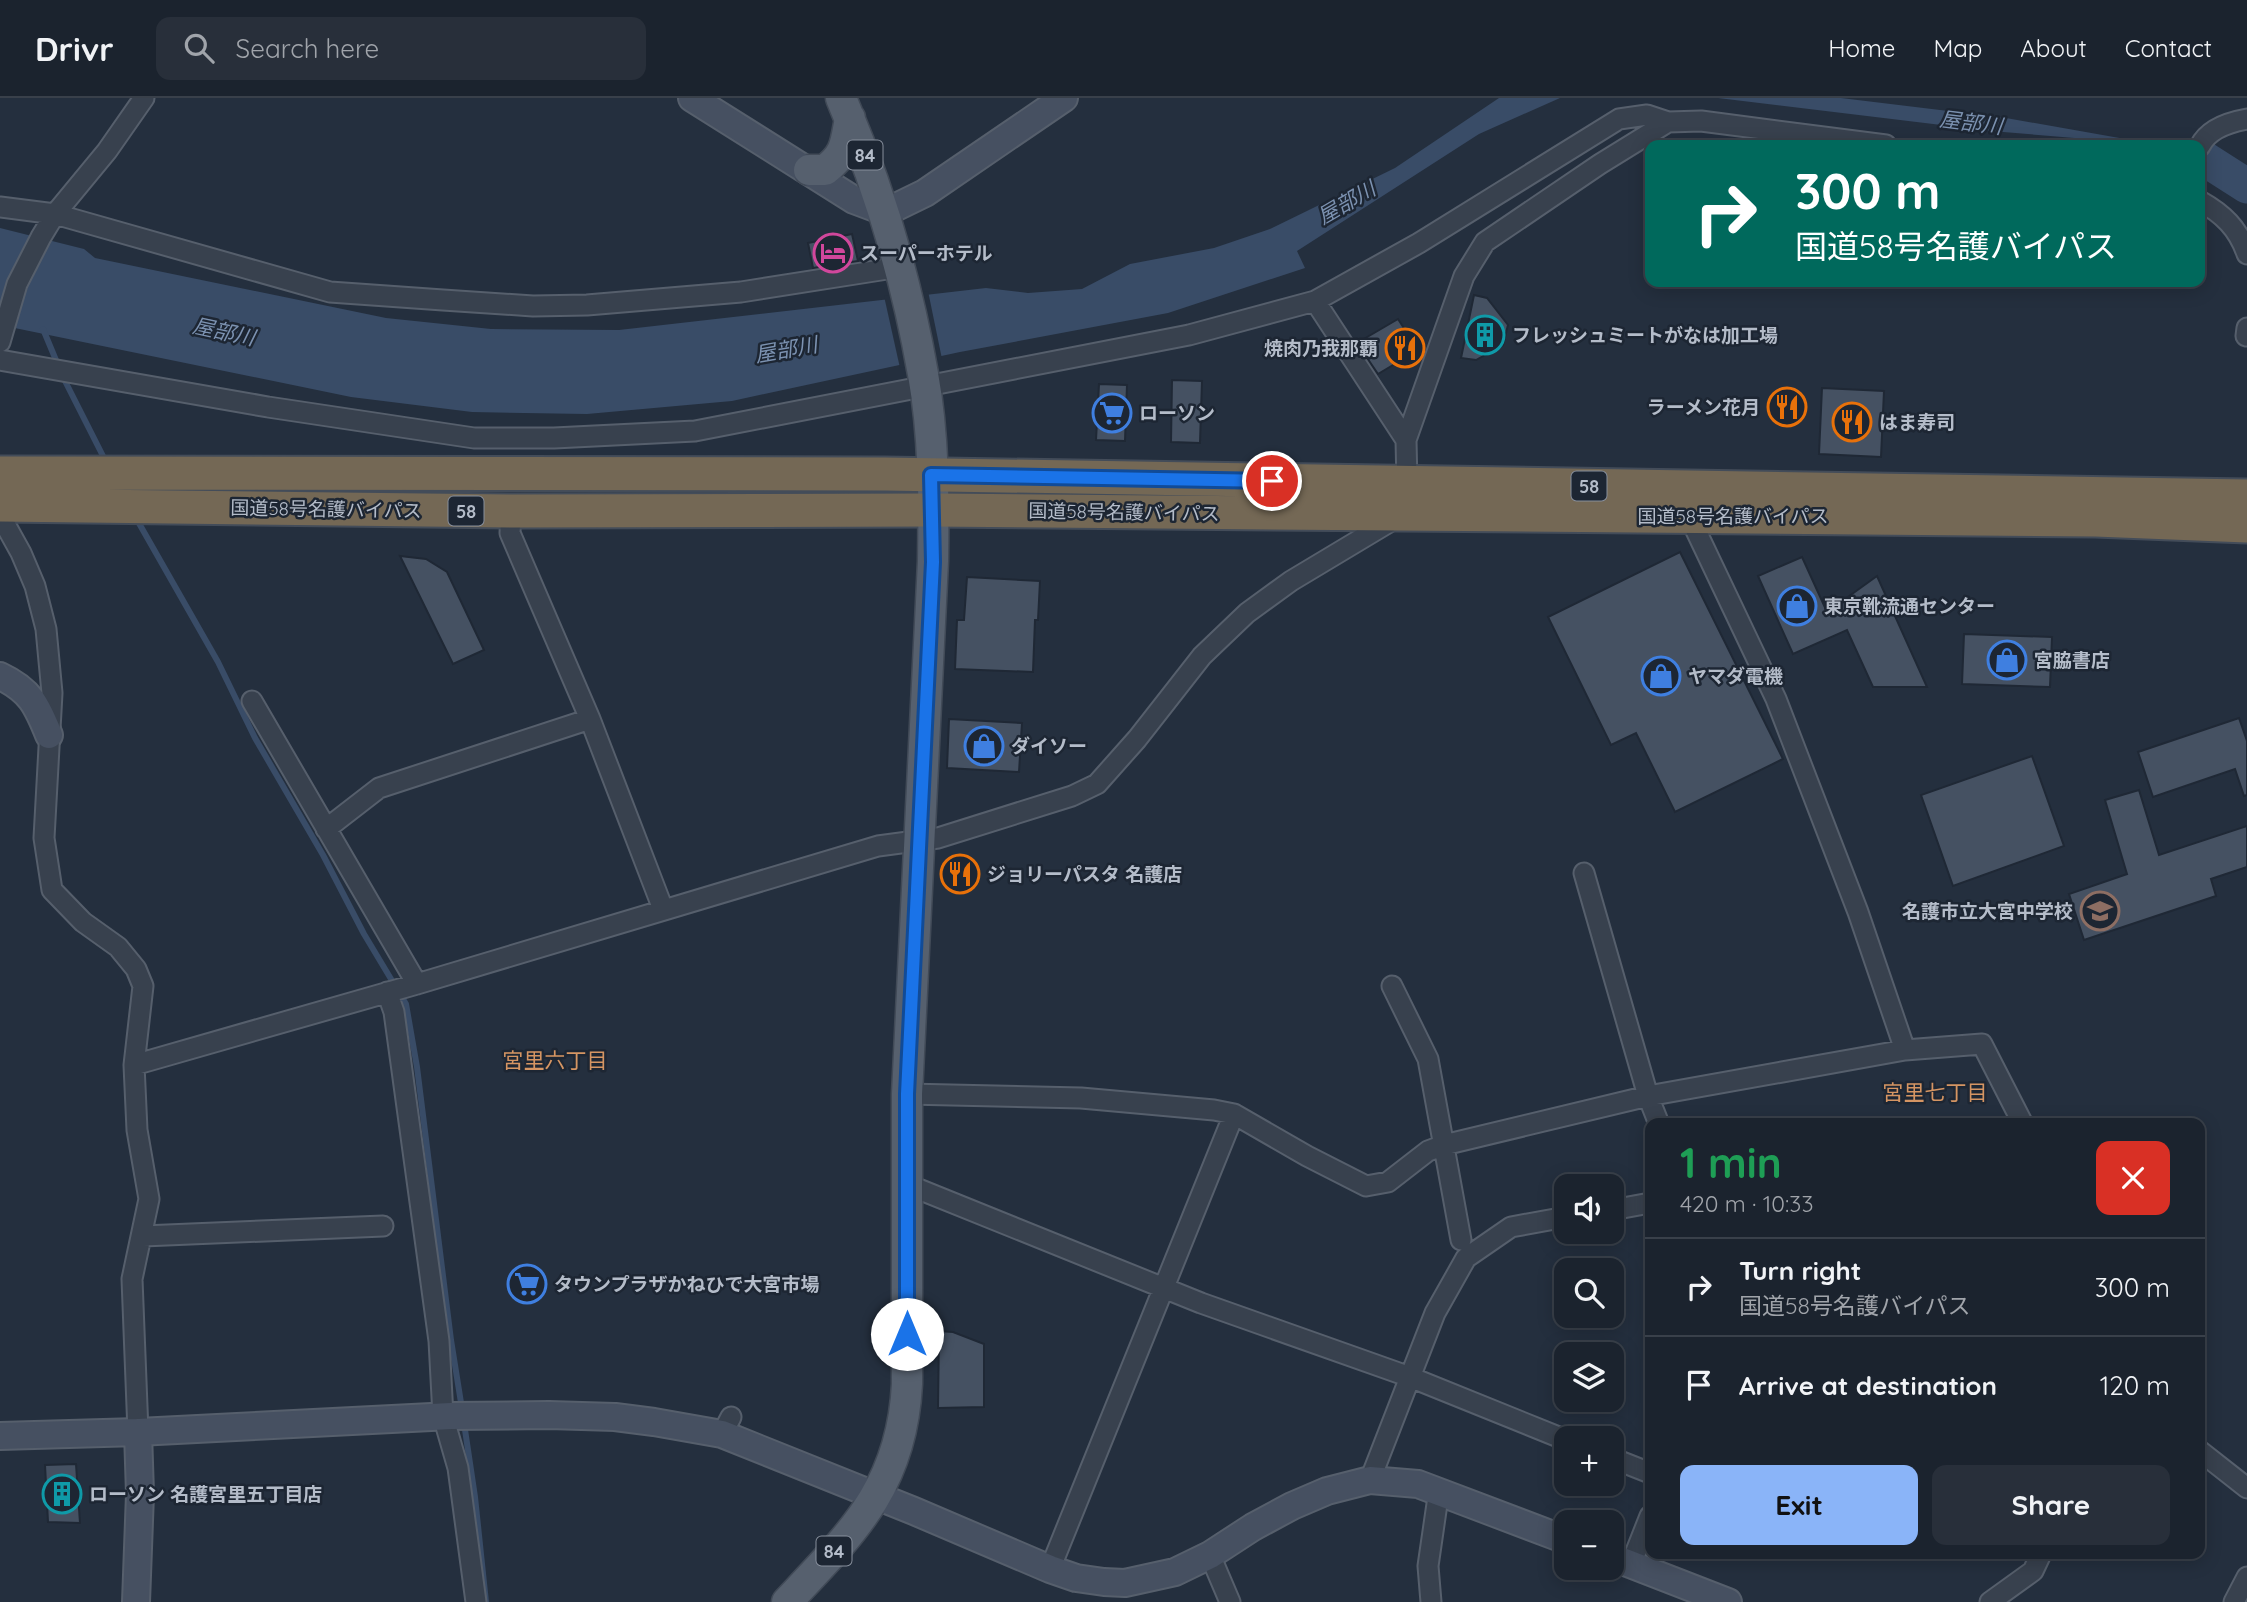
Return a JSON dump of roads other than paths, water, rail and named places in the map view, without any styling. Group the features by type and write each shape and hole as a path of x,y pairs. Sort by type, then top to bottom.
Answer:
{"highway":[{"name":"国道58号名護バイパス","path":"0,473 931,475 1689,516 2096,520 2247,526"},
{"name":"国道58号名護バイパス","path":"2,522 511,512 933,510 1404,499 2247,496"}],"main road":[{"path":"809,170 825,170 844,151 845,108"},
{"name":"84","path":"787,1602 850,1533 876,1497 896,1455 905,1419 907,1384 907,1094 933,562 933,510 924,380 901,271 886,212 845,108"}],"street":[{"path":"1,339 17,284 41,237 55,214 107,150 144,98"},
{"path":"692,98 854,200 886,212 925,193 1065,98"},
{"path":"0,360 268,407 474,438 554,438 695,431 924,380 1189,335 1315,301 1419,243 1619,119 1647,115 1668,122 1701,121 1847,140"},
{"path":"2205,140 2221,127 2247,119"},
{"path":"134,1065 878,846 937,838 1072,796 1097,784 1137,739 1202,656 1247,613 1404,499 1406,440 1464,276 1485,242 1600,163 1668,122"},
{"path":"2205,204 2220,213 2240,235 2247,254"},
{"path":"0,207 55,214 330,292 533,306 586,305 741,292 901,271"},
{"path":"1315,301 1406,440"},
{"path":"2246,336 2247,328"},
{"path":"474,438 476,474"},
{"path":"511,512 510,533 590,719 663,909"},
{"path":"1689,516 1776,699 1858,912 1905,1050"},
{"path":"2,522 21,553 35,586 46,629 52,693 44,838 52,890 83,922 118,947 136,969 143,986 134,1065 137,1130 149,1199 132,1279 140,1494 136,1602"},
{"path":"0,676 18,685 33,699 50,735"},
{"path":"252,701 416,984"},
{"path":"326,829 379,788 590,719"},
{"path":"1584,873 1657,1118"},
{"path":"1392,986 1428,1059 1461,1240"},
{"path":"387,992 394,1012 439,1341 456,1416 458,1468 476,1602"},
{"path":"907,1094 1081,1098 1214,1110 1234,1114 1307,1156 1366,1185 1388,1182 1428,1151 1444,1145 1648,1096 1905,1050 1982,1044 2019,1118"},
{"path":"1050,1569 1234,1114"},
{"path":"906,1184 1165,1288 1410,1377 1554,1435"},
{"path":"1624,1208 1645,1204"},
{"path":"1370,1480 1435,1313 1466,1258 1511,1227 1554,1219"},
{"path":"143,1236 383,1226"},
{"path":"0,1436 456,1416 615,1417 694,1427 727,1426 876,1497 1050,1569 1076,1578 1125,1583 1175,1572 1210,1555 1292,1506 1327,1491 1370,1480 1418,1484 1438,1490 1554,1535"},
{"path":"2205,1455 2247,1488"},
{"path":"1624,1463 1645,1471"},
{"path":"1433,1602 1428,1566 1438,1490"},
{"path":"1624,1556 1645,1524"},
{"path":"1210,1555 1230,1602"},
{"path":"1990,1602 2033,1571 2039,1559"},
{"path":"1624,1562 1728,1602"},
{"path":"2234,1602 2247,1577"}],"water":[{"path":"1499,98 1560,98 1479,134 1297,251 1305,268 1168,313 960,352 732,401 587,414 472,412 351,397 0,325 0,228 84,249 95,258 386,318 491,329 619,330 986,288 1028,293 1082,289 1130,264 1214,248 1270,229 1395,168"},
{"path":"1718,98 1841,98 2006,118 2131,140 1991,131"}],"waterway":[{"name":"屋部川","path":"2205,159 2247,186"},
{"path":"43,329 58,365"},
{"path":"62,375 106,462"},
{"path":"136,518 218,662 255,738 406,1004 417,1067 462,1409"},
{"path":"464,1423 486,1602"}],"place":[{"name":"スーパーホテル","path":"833,253"},
{"name":"フレッシュミートがなは加工場","path":"1485,335"},
{"name":"焼肉乃我那覇","path":"1405,348"},
{"name":"ラーメン花月","path":"1787,407"},
{"name":"ローソン","path":"1112,413"},
{"name":"はま寿司","path":"1852,422"},
{"name":"東京靴流通センター","path":"1797,606"},
{"name":"宮脇書店","path":"2007,660"},
{"name":"ヤマダ電機","path":"1661,676"},
{"name":"ダイソー","path":"984,746"},
{"name":"ジョリーパスタ 名護店","path":"960,874"},
{"name":"名護市立大宮中学校","path":"2100,911"},
{"name":"タウンプラザかねひで大宮市場","path":"527,1284"},
{"name":"ローソン 名護宮里五丁目店","path":"62,1494"}],"district":[{"name":"宮里六丁目","path":"555,1060"},
{"name":"宮里七丁目","path":"1935,1092"}]}
